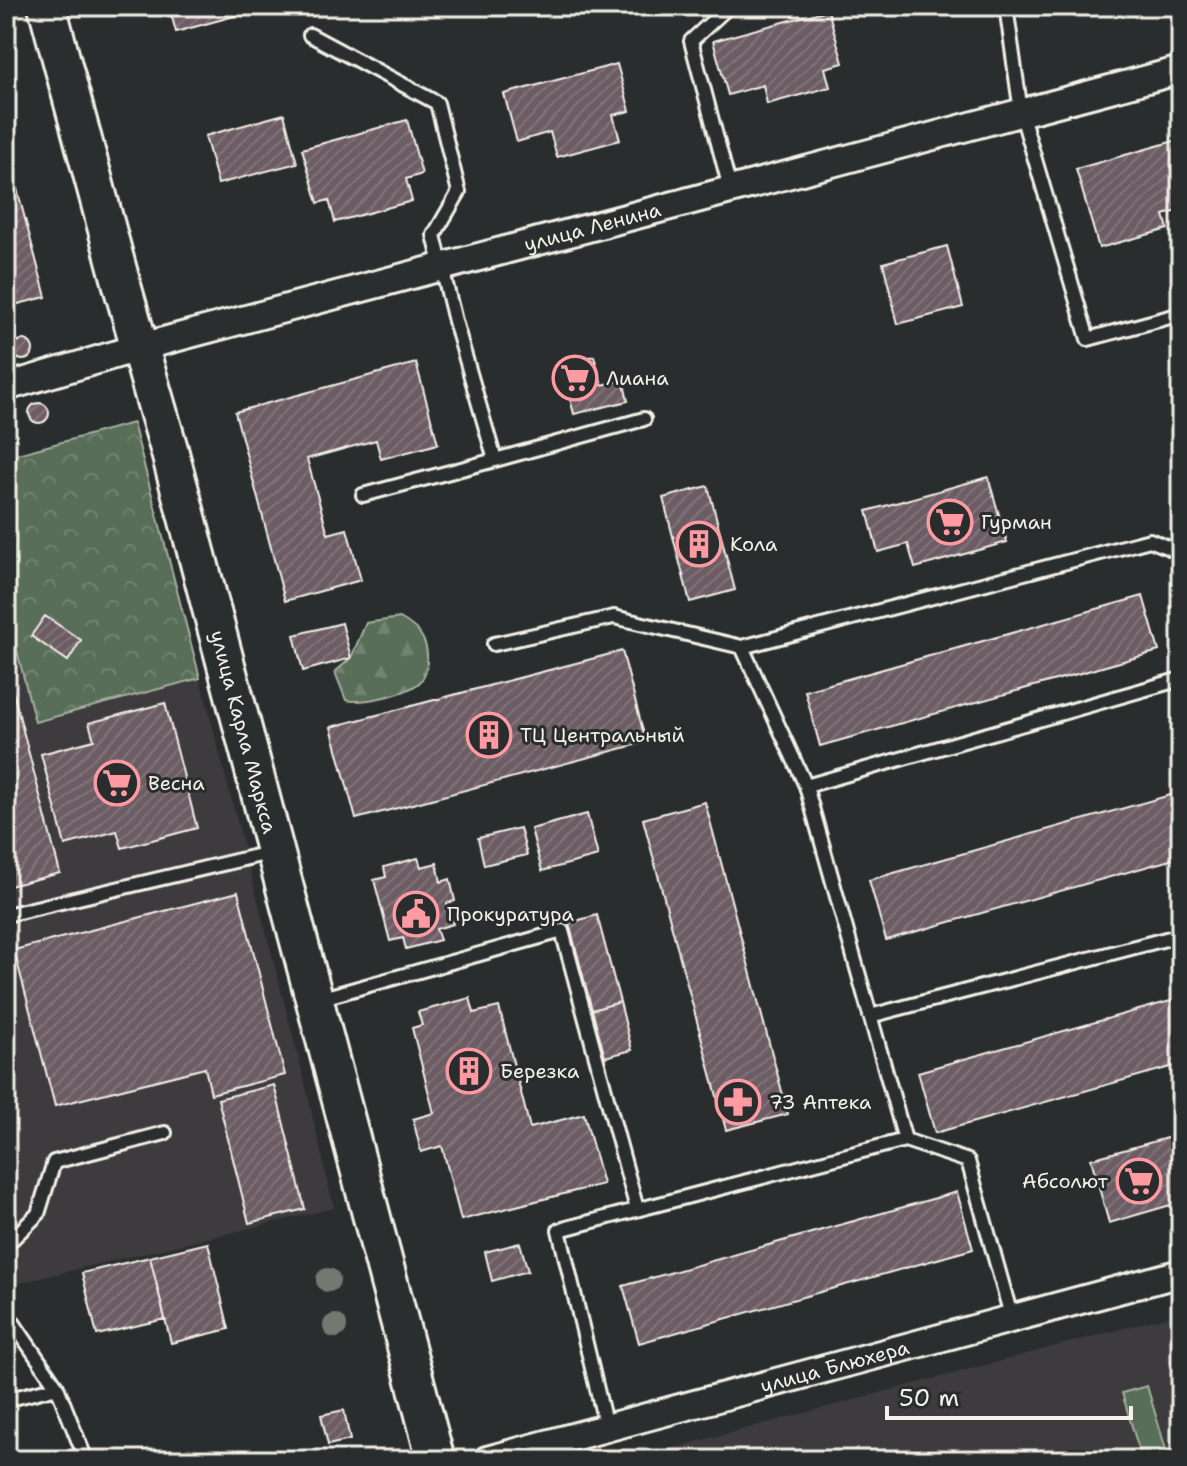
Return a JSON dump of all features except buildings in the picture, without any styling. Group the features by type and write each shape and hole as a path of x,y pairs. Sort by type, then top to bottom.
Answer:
{"street":[{"name":"улица Карла Маркса","path":"47,6 276,851 436,1460"},
{"name":"улица Ленина","path":"6,387 141,347 1181,70"},
{"name":"улица Блюхера","path":"487,1460 1181,1273"}],"lane":[{"path":"729,6 691,41 731,192"},
{"path":"1006,6 1021,112 1088,339 1181,314"},
{"path":"310,35 437,103 459,192 434,235 495,460"},
{"path":"363,495 644,419"},
{"path":"494,644 614,617 742,647 1150,540 1181,553"},
{"path":"742,647 806,786 905,1140"},
{"path":"806,786 1181,679"},
{"path":"6,915 276,851"},
{"path":"314,1001 562,931 637,1209"},
{"path":"870,1016 1181,935"},
{"path":"6,1245 38,1214 54,1162 165,1133"},
{"path":"606,1427 559,1230 637,1209 905,1140 968,1161 1012,1319"},
{"path":"6,1312 57,1387 86,1460"},
{"path":"6,1400 57,1387"}],"shaded area":[{"path":"15,647 35,722 200,678 303,1075 334,1208 6,1286 6,649"},
{"path":"1181,1313 1181,1460 625,1460 658,1452"}],"green space":[{"path":"133,423 200,678 35,722 16,647 6,649 6,457"},
{"path":"400,618 416,630 425,644 427,661 423,678 396,694 363,701 346,700 335,672 351,658 366,623"},
{"path":"1147,1386 1169,1460 1142,1460 1122,1393"}],"place":[{"name":"Лиана","path":"575,378"},
{"name":"Гурман","path":"950,522"},
{"name":"Кола","path":"699,544"},
{"name":"ТЦ Центральный","path":"489,735"},
{"name":"Весна","path":"117,783"},
{"name":"Прокуратура","path":"416,914"},
{"name":"Березка","path":"469,1071"},
{"name":"73 Аптека","path":"738,1102"},
{"name":"Абсолют","path":"1139,1181"}]}
